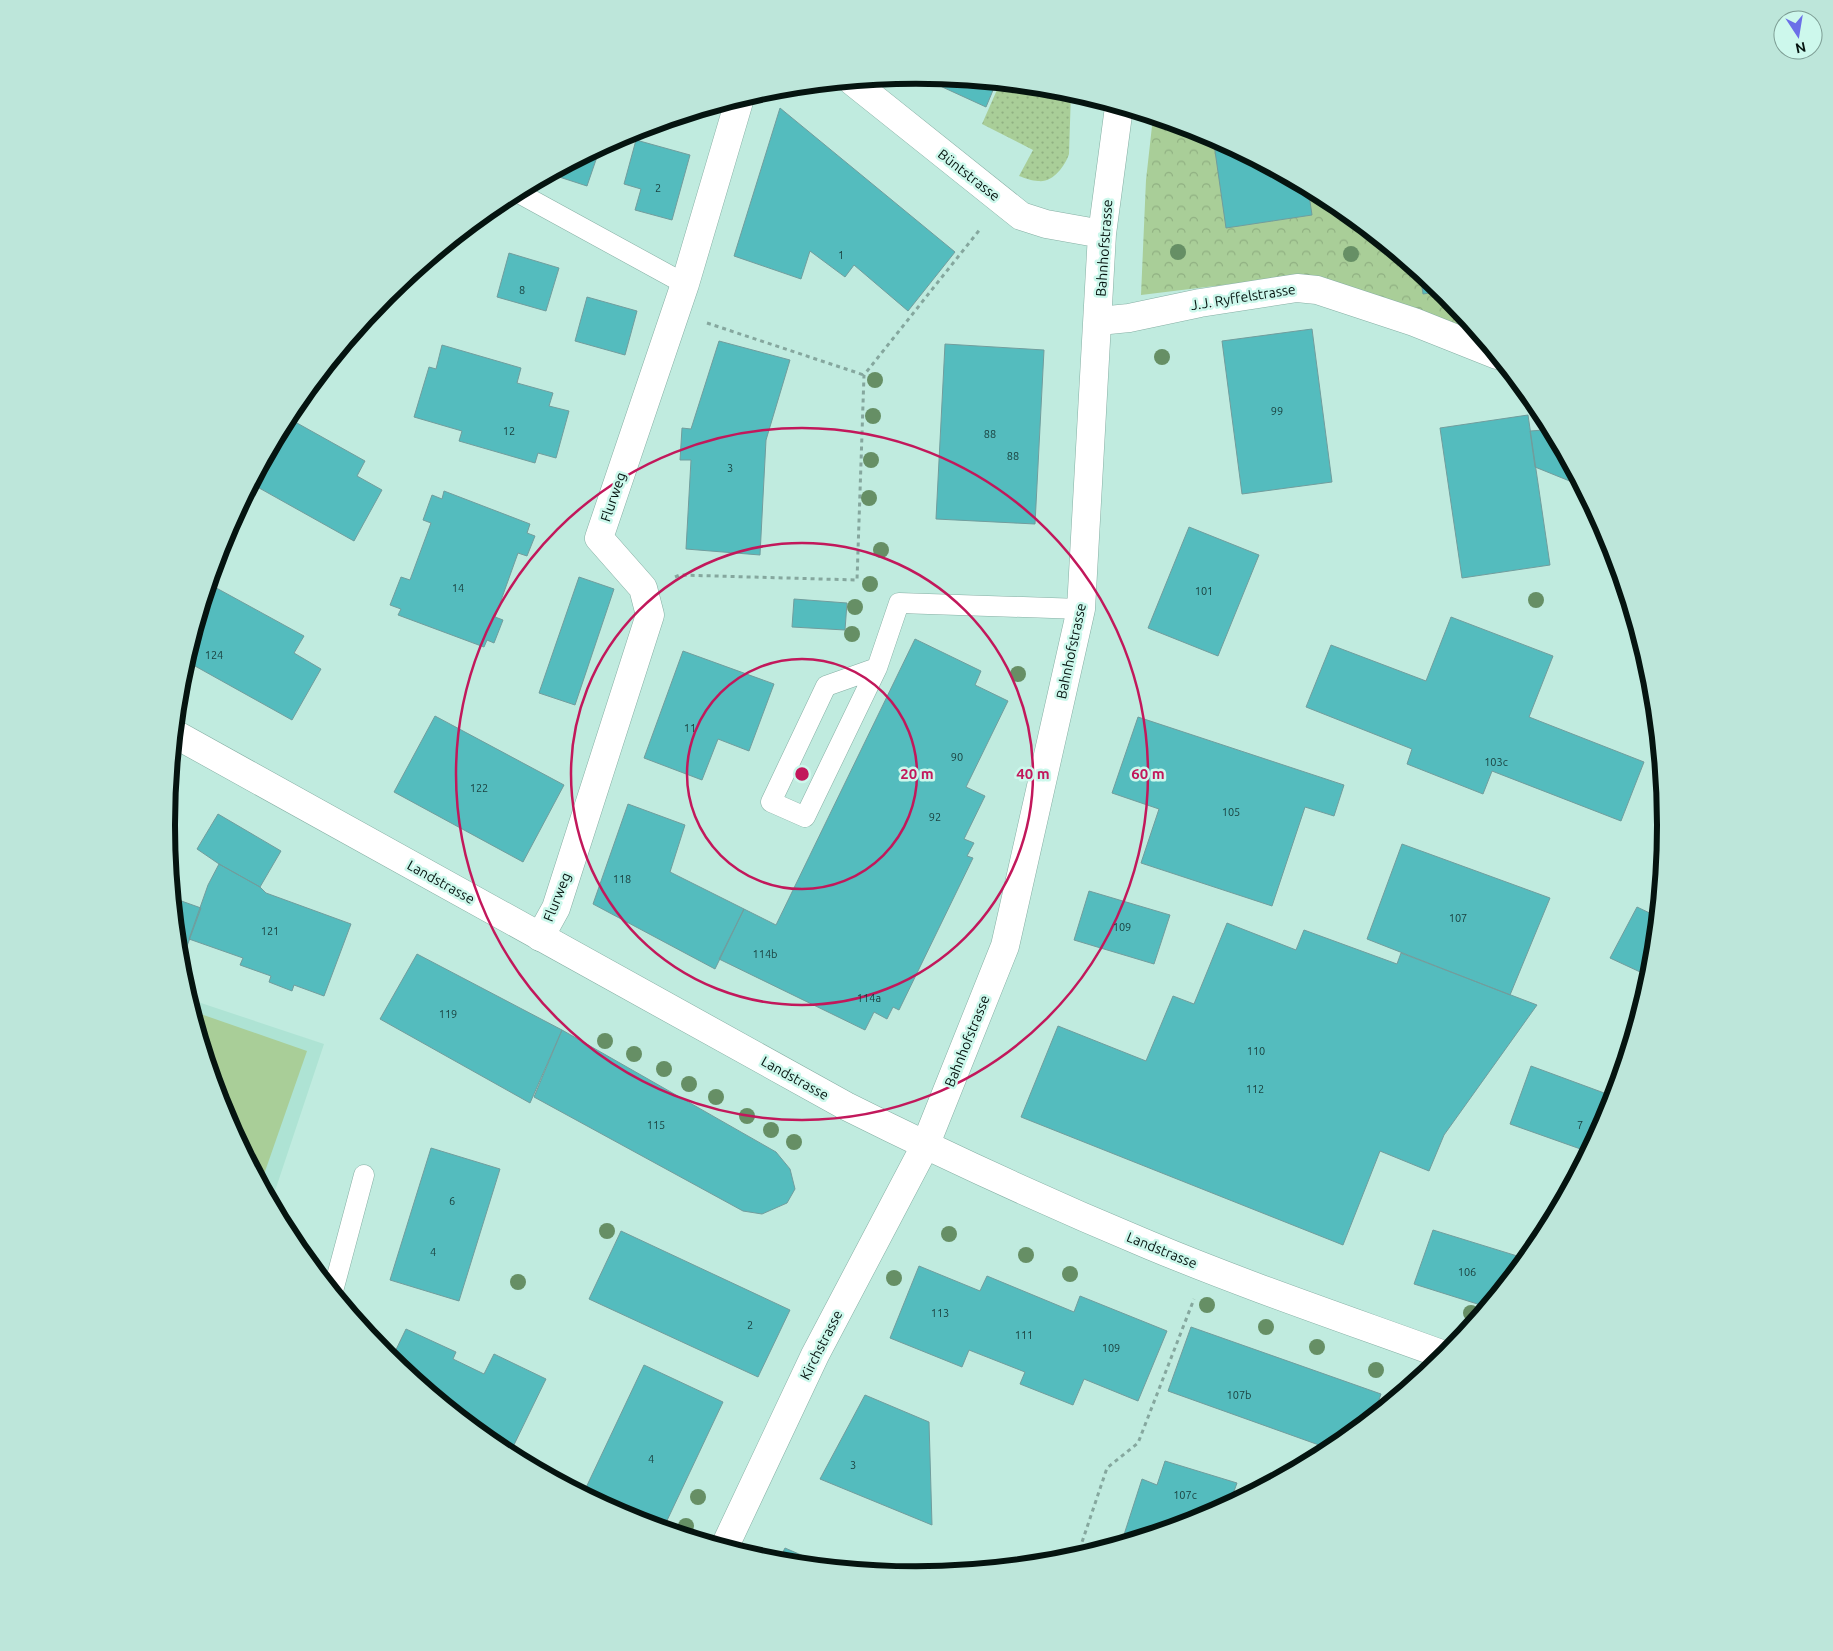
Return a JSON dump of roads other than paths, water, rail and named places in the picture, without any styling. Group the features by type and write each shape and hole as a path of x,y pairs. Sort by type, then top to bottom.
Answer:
{"street":[{"name":"Büntstrasse","path":"858,86 1021,216 1046,224 1102,234"},
{"name":"Flurweg","path":"540,937 556,908 650,615 643,588 599,538 685,284 738,106"},
{"name":"Bahnhofstrasse","path":"925,1146 1005,946 1081,609 1099,321 1102,234 1118,112"},
{"name":"J.J. Ryffelstrasse","path":"1099,321 1129,318 1200,303 1297,288 1317,290 1414,322 1486,351"},
{"name":"Landstrasse","path":"180,737 846,1106 925,1146 1012,1187 1150,1246 1438,1353"},
{"name":"Kirchstrasse","path":"727,1542 815,1355 925,1146"}],"lane":[{"path":"525,196 685,284"},
{"path":"877,668 826,686 771,802 805,817 877,668 899,603 1081,609"},
{"path":"335,1285 364,1175"}]}
